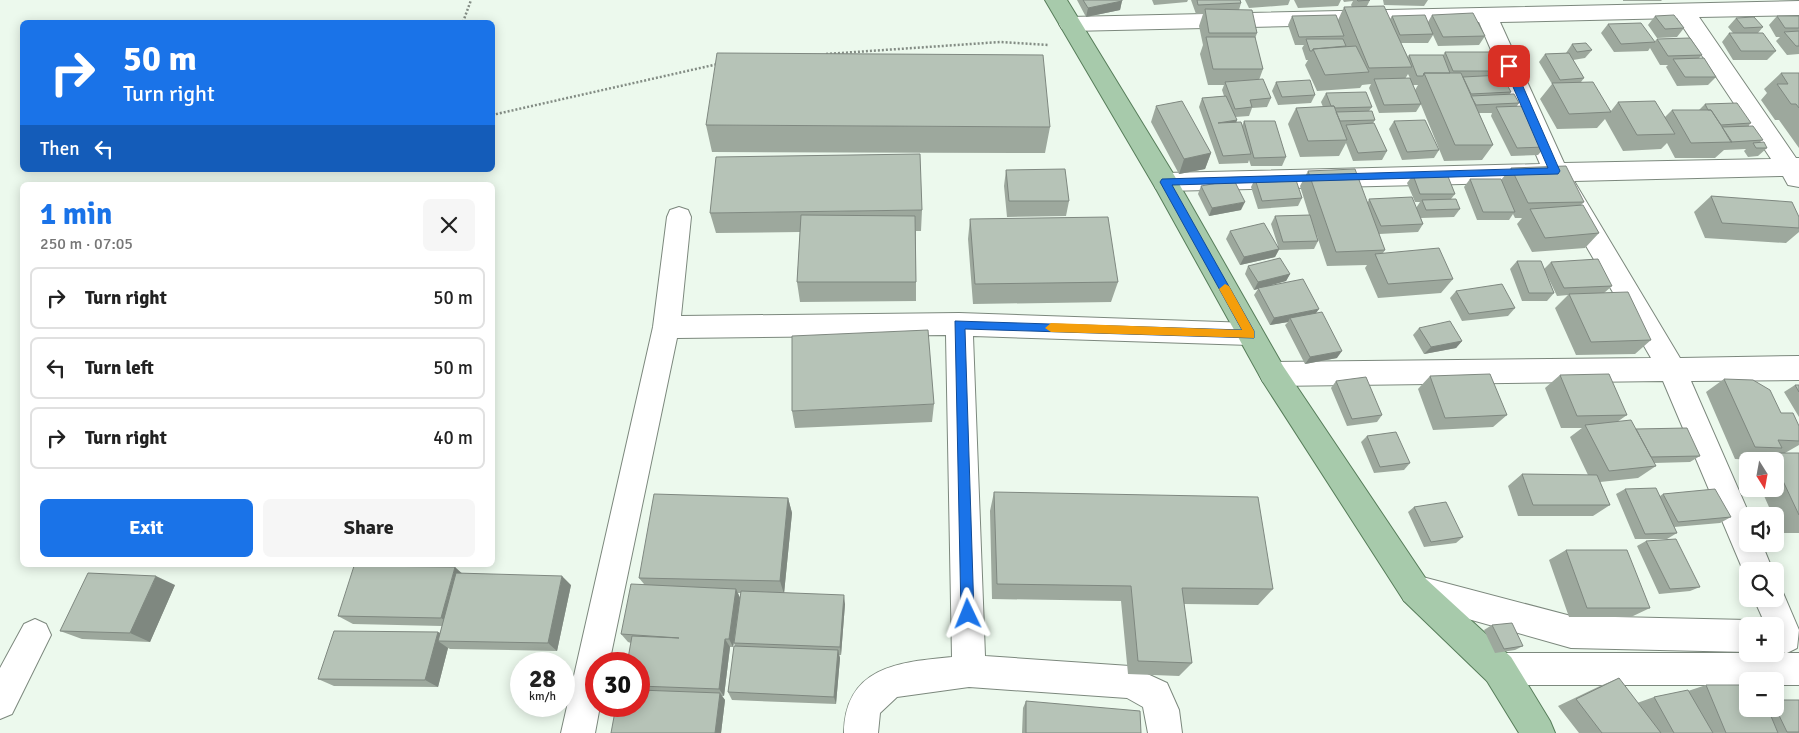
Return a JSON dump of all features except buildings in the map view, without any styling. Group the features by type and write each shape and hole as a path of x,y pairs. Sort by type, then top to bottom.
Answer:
{"main road":[{"path":"1056,0 1165,182 1273,374 1415,590 1499,669 1538,733"}],"street":[{"path":"1070,24 1799,8"},
{"path":"1684,12 1796,171"},
{"path":"1486,14 1555,171 1672,369 1754,562"},
{"path":"1165,182 1555,171 1796,171"},
{"path":"578,733 666,327 679,217"},
{"path":"666,327 959,324 1250,334"},
{"path":"959,324 969,671"},
{"path":"1273,374 1799,368"},
{"path":"1415,590 1571,632 1739,636"},
{"path":"1774,607 1787,637"},
{"path":"0,702 34,636"},
{"path":"1499,669 1799,669"},
{"path":"861,733 861,717 868,701 888,683 906,678 969,671 1130,682 1154,695 1162,710 1165,733"}],"path":[{"path":"464,20 471,0"},
{"path":"822,54 1000,42 1084,48"},
{"path":"495,114 723,62"}],"slow traffic":[{"path":"1051,328 1250,334 1225,289"}],"route":[{"path":"968,614 959,324 1250,334 1165,182 1555,171 1509,66"}]}
